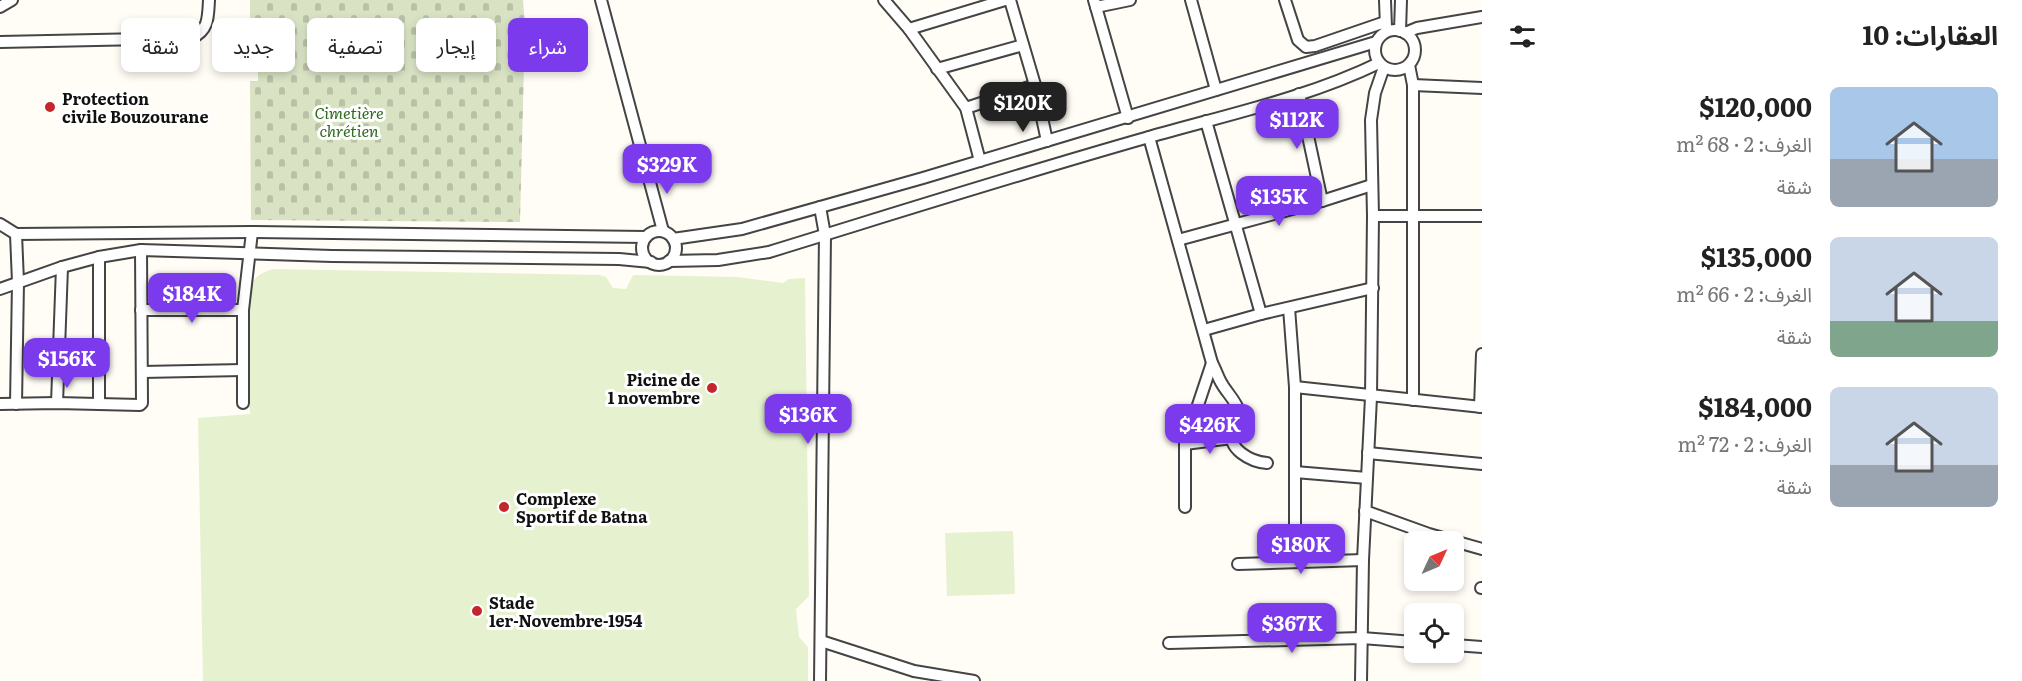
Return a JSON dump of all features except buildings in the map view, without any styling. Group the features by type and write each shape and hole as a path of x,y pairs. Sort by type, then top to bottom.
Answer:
{"street":[{"path":"0,7 12,0"},
{"path":"0,42 192,38 205,29 208,22 209,0"},
{"path":"602,0 663,231 673,239 675,252 669,261"},
{"path":"884,0 909,29 966,108 980,161"},
{"path":"909,29 1005,0"},
{"path":"1010,0 1035,85 1047,141"},
{"path":"1128,117 1095,3 1130,0"},
{"path":"1191,0 1216,90"},
{"path":"1285,0 1298,40 1306,47 1386,27 1410,37 1415,52 1409,65 1413,85 1413,400"},
{"path":"1385,0 1386,27 1376,42 1375,57 1382,65 1397,70 1409,65"},
{"path":"1401,0 1402,32"},
{"path":"1402,32 1482,17"},
{"path":"673,239 742,229 980,161 1376,42"},
{"path":"937,69 1023,45"},
{"path":"0,289 99,256 141,250 250,254 619,259 662,264 669,261 718,260 769,252 1149,136 1299,94 1382,65"},
{"path":"1361,681 1373,288 1371,120 1382,65"},
{"path":"966,108 1035,85"},
{"path":"1413,85 1482,88"},
{"path":"1299,94 1322,201"},
{"path":"1206,121 1261,314"},
{"path":"1149,136 1212,363 1238,409 1239,421 1232,431 1232,438 1241,454 1252,461 1267,463"},
{"path":"1178,240 1372,185"},
{"path":"820,207 825,235 820,681"},
{"path":"1373,216 1482,216"},
{"path":"0,224 16,234 252,232 646,237 657,231 663,231"},
{"path":"243,403 243,310 252,232"},
{"path":"16,234 18,282 16,404"},
{"path":"646,237 642,245 643,252 651,262"},
{"path":"0,404 140,405 143,400 141,250"},
{"path":"99,256 99,404"},
{"path":"57,403 62,267"},
{"path":"1204,330 1373,288"},
{"path":"1289,308 1295,387 1295,561"},
{"path":"141,310 243,310"},
{"path":"1295,387 1371,397 1481,407 1482,354"},
{"path":"1185,507 1185,444 1212,363"},
{"path":"142,372 243,370"},
{"path":"1185,444 1232,438"},
{"path":"1368,453 1482,464"},
{"path":"1295,472 1367,478"},
{"path":"1365,510 1429,534 1482,549"},
{"path":"1238,564 1363,560"},
{"path":"1169,643 1362,638 1404,641"},
{"path":"820,641 914,671 974,681"},
{"path":"1464,646 1482,647"}],"green space":[{"name":"Cimetière chrétien","path":"250,0 523,0 524,18 508,18 508,72 524,72 520,222 251,220 250,81 258,81 258,72 295,72 295,18 250,18"},
{"name":"Complexe Sportif de Batna","path":"273,269 599,275 606,277 613,288 626,289 633,275 737,277 783,283 789,279 805,278 809,596 796,609 799,637 808,647 808,681 203,681 198,418 250,414 249,297 255,278"},
{"path":"1013,531 1015,594 947,596 945,533"}],"place":[{"name":"Protection civile Bouzourane","path":"50,107"},
{"name":"Picine de 1 novembre","path":"712,388"},
{"name":"Complexe Sportif de Batna","path":"504,507"},
{"name":"Stade 1er-Novembre-1954","path":"477,611"}]}
